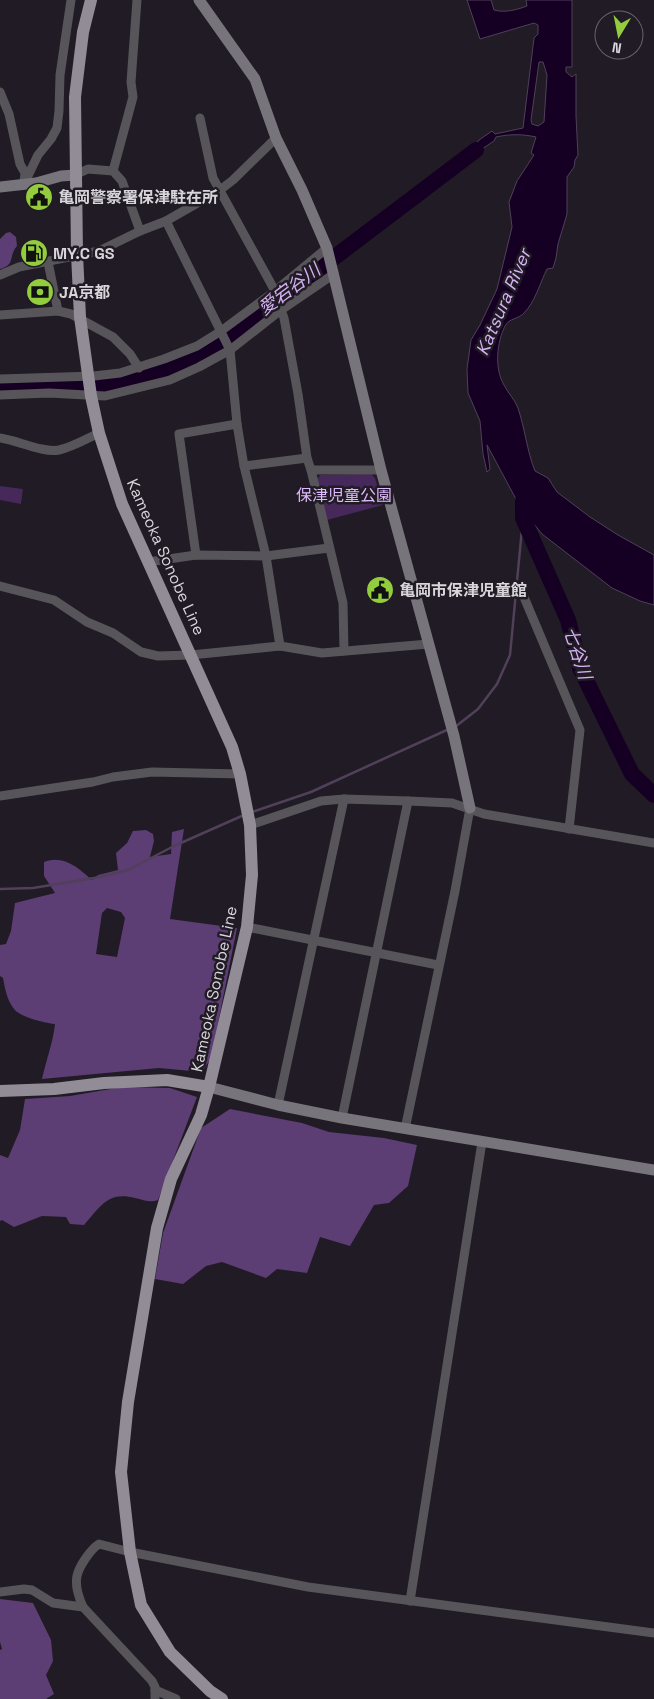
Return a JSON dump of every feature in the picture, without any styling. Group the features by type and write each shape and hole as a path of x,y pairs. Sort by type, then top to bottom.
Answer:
{"main road":[{"name":"Kameoka Sonobe Line","path":"92,0 83,32 75,97 76,254 80,317 91,394 99,432 122,504 232,747 240,774 250,823 252,875 246,927 210,1087 201,1115 171,1179 158,1228 128,1402 121,1472 130,1552 141,1605 170,1652 210,1691 222,1699"},
{"name":"Kameoka Sonobe Line","path":"0,1091 54,1089 104,1083 167,1080 210,1087"}],"street":[{"path":"24,184 38,155 57,128 60,75 71,0"},
{"path":"113,171 133,97 131,82 137,0"},
{"path":"199,0 255,79 276,138 302,190 328,250 381,470 454,736 470,808 455,891 405,1129"},
{"path":"0,92 9,114 20,164 25,173 24,184"},
{"path":"200,118 213,178 274,291"},
{"path":"0,275 19,267 99,250 166,221 220,190 233,180 276,138"},
{"path":"0,187 36,183 61,176 76,175 88,169 113,171 122,181 140,231"},
{"path":"166,221 229,349 237,424 244,466 266,556 280,646"},
{"path":"0,379 88,378 120,373 139,368 197,346 222,333 328,250"},
{"path":"48,262 58,311"},
{"path":"0,395 49,393 105,396 170,380 199,367 229,349 333,271"},
{"path":"280,310 284,318 298,394 307,458 343,603 344,651"},
{"path":"0,315 58,311 80,317 120,343 139,368"},
{"path":"196,554 179,434 237,424"},
{"path":"0,438 42,449 57,450 99,432"},
{"path":"244,466 307,458"},
{"path":"311,470 381,470"},
{"path":"148,562 196,554 266,556 329,548"},
{"path":"0,586 54,600 87,622 113,633 141,652 158,656 191,655 280,646 322,652 429,644"},
{"path":"521,590 580,730 569,829"},
{"path":"0,796 152,772 240,774"},
{"path":"250,823 321,801 344,799 452,803 484,814 654,843"},
{"path":"278,1105 312,940 344,799"},
{"path":"342,1118 408,801"},
{"path":"246,927 438,965"},
{"path":"210,1087 278,1105 342,1118 654,1170"},
{"path":"410,1601 482,1142"},
{"path":"176,1699 155,1694 152,1681 82,1607 77,1576 91,1549 100,1544 130,1552 308,1587 654,1633"},
{"path":"0,1592 32,1590 53,1603 82,1607"}],"green space":[{"name":"保津児童公園","path":"371,474 375,478 383,505 327,520 317,480 320,475"},
{"path":"0,486 23,489 21,504 0,500"}],"shaded area":[{"path":"10,232 16,237 17,246 10,263 0,269 0,239"},
{"path":"184,829 170,919 237,928 211,1058 202,1072 159,1068 42,1079 55,1024 33,1019 17,1012 10,1002 3,978 0,976 0,945 6,944 11,931 15,903 55,893 44,876 44,862 51,860 64,861 82,871 92,880 98,875 118,870 116,853 127,843 133,831 146,830 153,834 154,841 150,857 171,854 172,832","holes":["107,908 121,912 125,918 117,957 96,954 102,913"]},
{"path":"122,1087 170,1088 197,1097 158,1200 150,1201 126,1196 111,1198 100,1206 84,1225 70,1224 66,1217 42,1216 14,1227 2,1220 0,1221 0,1155 8,1158 20,1130 25,1099 70,1096"},
{"path":"230,1109 302,1123 329,1132 384,1138 417,1145 408,1186 389,1203 374,1205 350,1246 320,1237 307,1273 277,1269 266,1278 222,1262 206,1266 183,1284 155,1279 163,1233 201,1128"},
{"path":"0,1599 33,1603 51,1640 53,1661 46,1675 54,1694 46,1699 0,1699 0,1650 2,1649 0,1642"}],"water":[{"name":"Katsura River","path":"467,0 491,0 494,10 502,11 515,10 527,6 526,0 572,0 572,67 566,67 566,72 572,77 576,74 578,155 574,167 567,177 567,214 553,268 547,269 528,309 522,315 509,321 502,332 498,355 499,371 504,385 518,408 535,471 548,478 557,492 590,517 654,555 654,605 640,601 612,588 542,534 533,523 551,567 549,573 532,542 517,501 487,445 490,469 487,472 483,454 480,421 468,393 467,369 471,340 497,289 512,227 509,202 517,181 534,155 531,153 536,137 506,135 496,137 494,141 461,163 457,162 464,154 472,150 479,140 492,131 495,134 523,128 534,38 538,34 538,25 534,23 480,39","holes":["539,62 543,62 547,75 544,122 538,126 532,124 531,120"]}],"waterway":[{"name":"愛宕谷川","path":"0,387 75,384 106,385 141,379 209,349 232,335 476,150"},
{"name":"七谷川","path":"523,501 523,518 568,620 580,668 632,774 654,795"},
{"path":"455,727 478,709 497,684 510,655 523,518"},
{"path":"252,812 311,792 449,729"},
{"path":"0,889 33,888 100,877 128,870 174,846 244,815"}],"place":[{"name":"亀岡警察署保津駐在所","path":"39,197"},
{"name":"MY.C GS","path":"34,253"},
{"name":"JA京都","path":"40,292"},
{"name":"亀岡市保津児童館","path":"380,590"}]}
